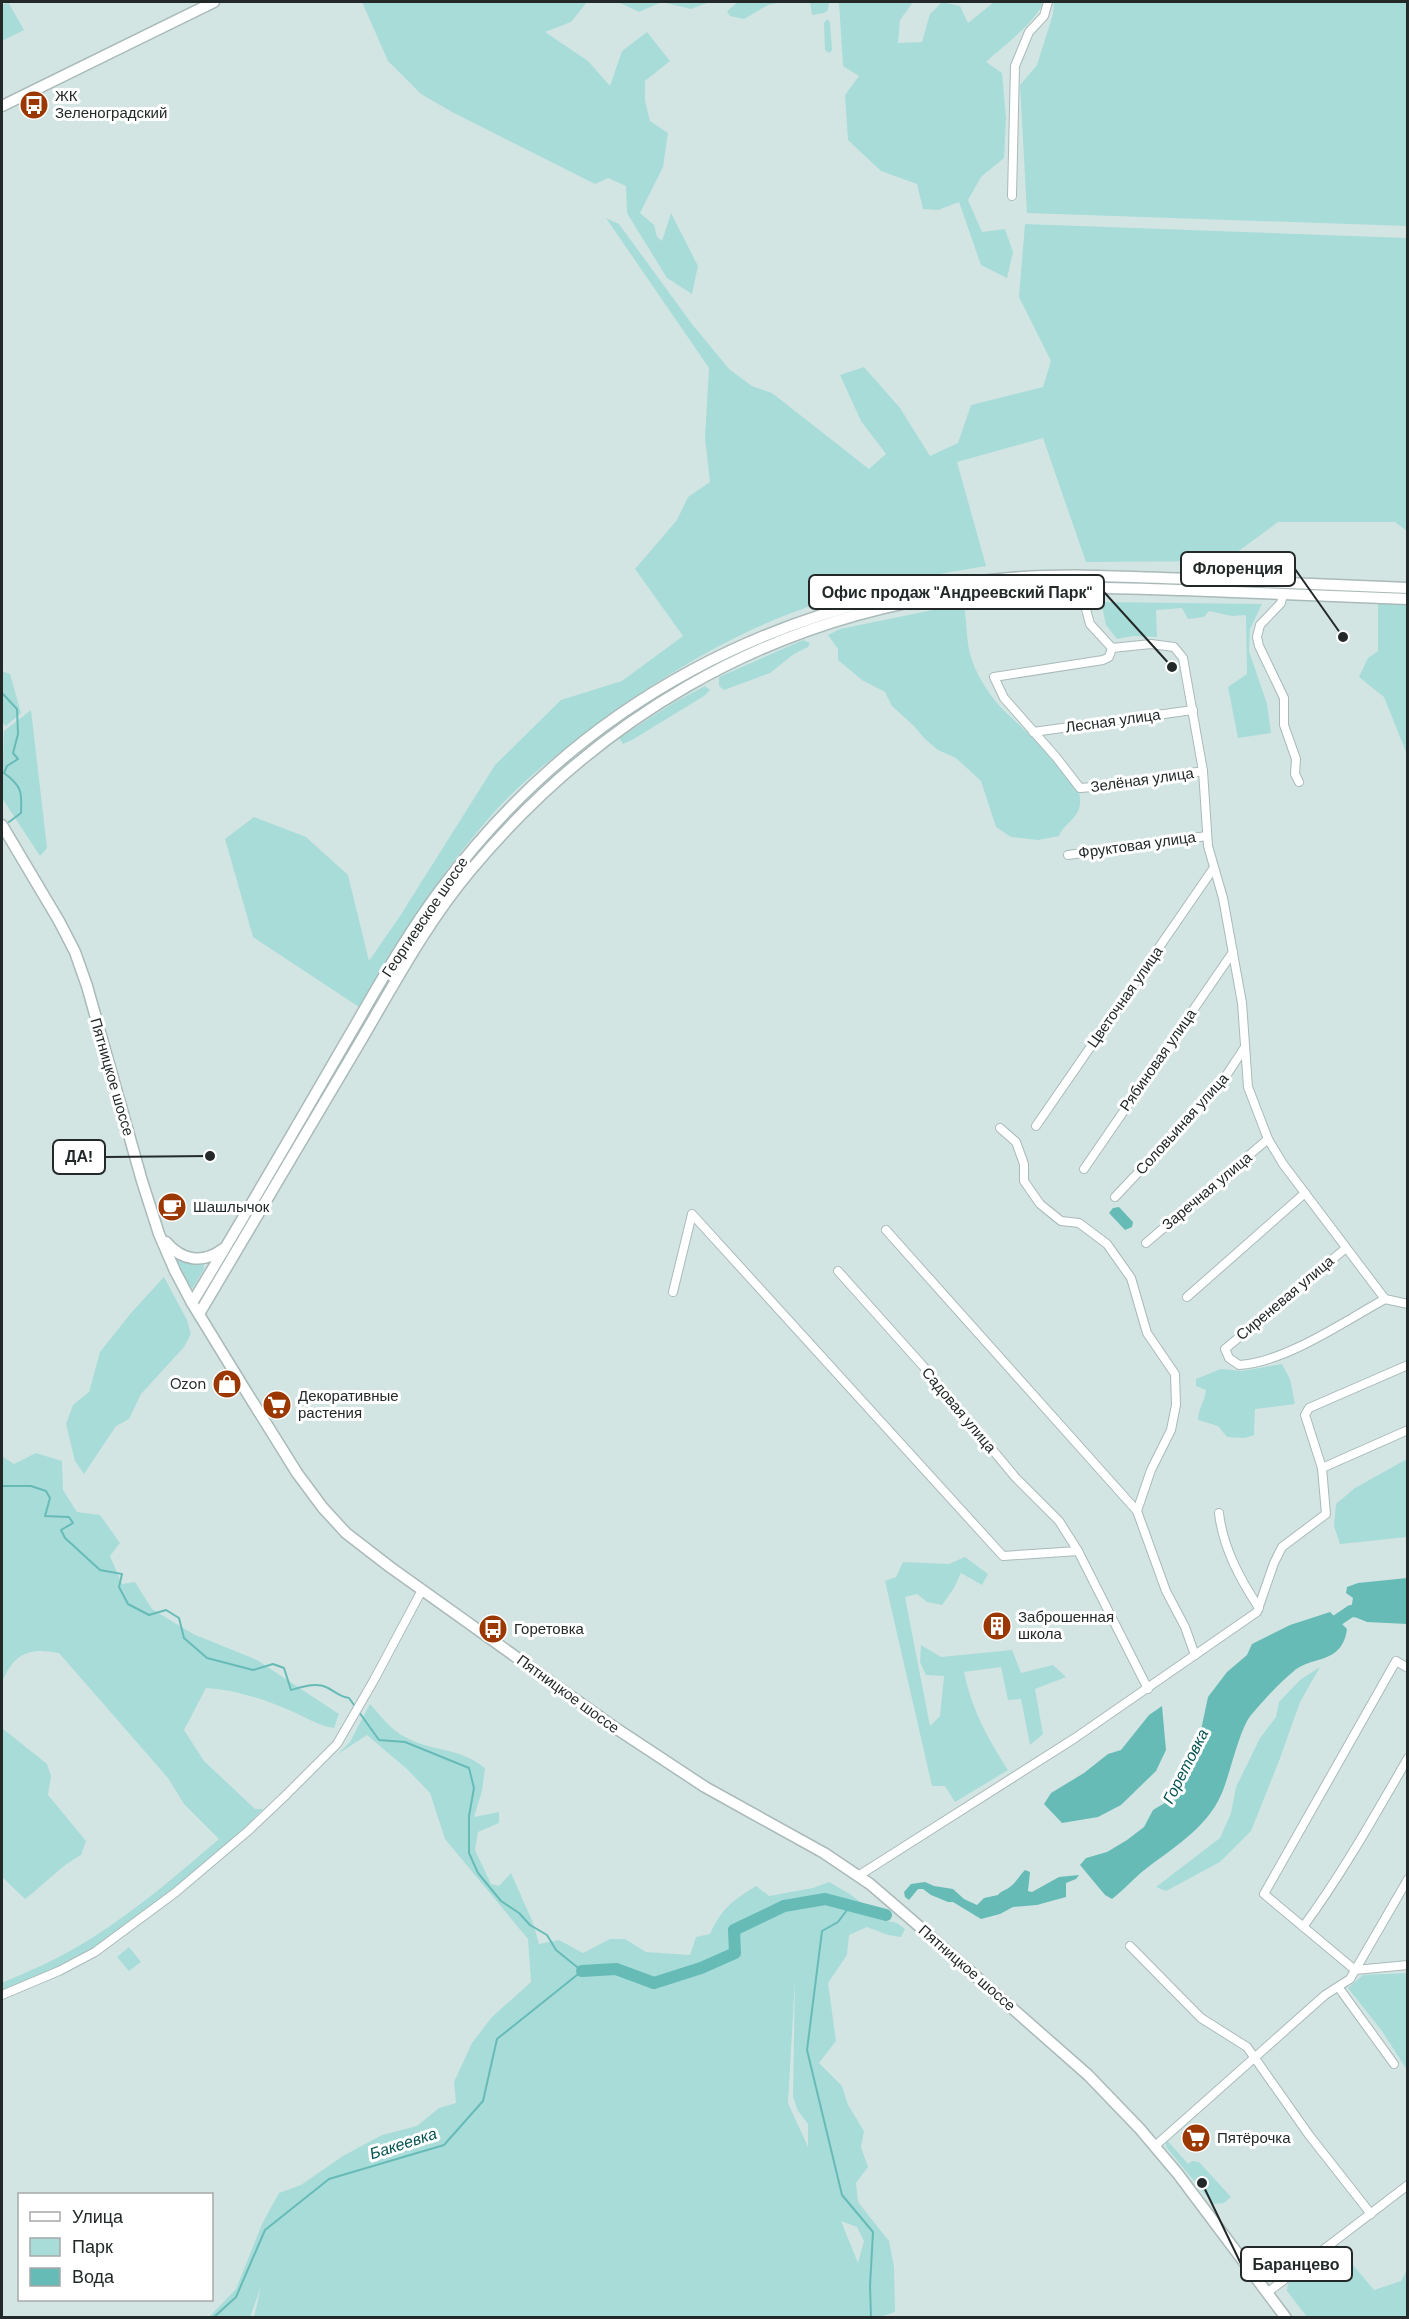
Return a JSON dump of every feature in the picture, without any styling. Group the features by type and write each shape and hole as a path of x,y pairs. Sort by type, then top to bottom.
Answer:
{"main road":[{"path":"2,106 214,2"},
{"name":"Георгиевское шоссе","path":"192,1303 388,970 455,870 490,829 538,780 623,713 680,676 745,643 831,611 907,592 985,580 1090,575 1407,588"},
{"name":"Георгиевское шоссе","path":"199,1314 405,965 469,872 524,812 602,742 692,682 755,650 807,630 875,611 951,596 1018,589 1080,587 1407,599"},
{"name":"Пятницкое шоссе","path":"2,825 75,952 159,1234 192,1303 297,1473 323,1508 346,1533 422,1590 673,1768 824,1853 858,1876 913,1921 1088,2075 1155,2146 1286,2318"},
{"path":"159,1234 172,1249 190,1258 202,1260 214,1256 225,1247"}],"street":[{"path":"1012,196 1015,66 1029,32 1044,16 1048,2"},
{"path":"1080,587 1090,624 1112,648"},
{"path":"1283,594 1281,603 1260,625 1257,637 1259,646 1284,698 1284,725 1296,759 1295,774 1299,782"},
{"path":"1112,648 1150,644 1174,647 1183,658 1203,771 1207,836 1213,869 1223,898 1242,1003 1248,1087 1268,1140 1283,1164 1385,1299 1407,1304"},
{"path":"1033,732 1004,698 994,677 1103,660 1109,657 1112,648"},
{"name":"Лесная улица","path":"1033,732 1193,710"},
{"name":"Зелёная улица","path":"1033,732 1080,788 1120,785 1203,771"},
{"name":"Фруктовая улица","path":"1068,855 1207,836"},
{"name":"Цветочная улица","path":"1036,1126 1213,869"},
{"name":"Рябиновая улица","path":"1084,1169 1233,952"},
{"name":"Соловьиная улица","path":"1115,1197 1218,1088 1245,1047"},
{"path":"1000,1128 1016,1142 1024,1164 1024,1181 1040,1204 1061,1221 1079,1223 1107,1244 1131,1278 1147,1333 1175,1374 1176,1405 1171,1430 1151,1470 1137,1511"},
{"name":"Заречная улица","path":"1146,1243 1268,1140"},
{"path":"1187,1297 1305,1192"},
{"path":"673,1292 692,1214 1003,1556 1078,1551"},
{"path":"886,1230 1137,1511 1166,1591 1185,1627 1195,1655"},
{"name":"Сиреневая улица","path":"1346,1248 1225,1349 1229,1358 1239,1365 1254,1364 1276,1358 1385,1299"},
{"name":"Садовая улица","path":"838,1271 923,1366 1015,1477 1059,1521 1078,1551 1148,1689"},
{"path":"858,1876 1148,1689 1257,1612 1282,1547 1326,1514 1322,1468 1305,1415 1309,1408 1407,1365"},
{"path":"1322,1468 1407,1430"},
{"path":"1219,1514 1221,1533 1228,1552 1259,1608"},
{"path":"2,1995 59,1971 95,1952 176,1892 248,1831 287,1794 337,1744 422,1590"},
{"path":"1407,1668 1396,1661 1264,1894 1354,1970 1407,1965"},
{"path":"1303,1927 1368,1827 1407,1758"},
{"path":"1155,2146 1325,1995 1350,1979 1407,1879"},
{"path":"1130,1946 1201,2018 1246,2047 1309,2135 1371,2214"},
{"path":"1339,1988 1394,2064"},
{"path":"1268,2292 1407,2185"}],"green space":[{"path":"8,2 24,30 2,41 2,5"},
{"path":"362,2 587,2 571,22 545,32 588,61 610,86 622,51 647,32 670,61 645,81 645,101 650,121 668,133 663,167 640,213 654,225 657,237 662,241 671,213 698,266 692,294 667,278 627,213 626,186 608,178 595,184 421,94 388,61"},
{"path":"618,2 662,2 639,12"},
{"path":"662,2 710,2 691,9"},
{"path":"738,2 782,2 768,5 744,19 730,16 727,11"},
{"path":"810,2 829,2 828,10 812,15"},
{"path":"839,2 913,2 900,20 898,43 922,42 930,14 942,2 960,6 968,23 994,2 1044,2 1032,20 986,62 1002,73 1006,118 1004,158 981,177 968,200 982,232 1005,229 1013,252 1007,278 981,265 959,202 938,210 923,209 917,184 881,171 848,140 845,95 859,76 843,66"},
{"path":"1054,2 1407,2 1407,226 1027,213 1020,85 1037,65 1053,14"},
{"path":"827,19 830,22 832,50 829,53 825,50 824,23"},
{"path":"606,218 619,224 692,324 729,369 752,386 772,393 869,469 886,454 861,421 840,375 864,367 900,408 930,456 958,443 971,405 1043,387 1051,361 1019,297 1025,224 1407,238 1407,531 1395,522 1278,522 1225,561 1086,562 1043,438 957,462 986,566 884,586 843,596 789,614 721,645 623,705 546,763 496,810 457,857 422,905 359,1007 253,937 225,839 254,817 306,837 348,875 369,961 495,765 561,700 622,681 683,636 635,569 677,520 688,497 710,482 705,438 709,368"},
{"path":"1097,581 1407,591 1408,595 1097,584"},
{"path":"1101,602 1262,604 1250,629 1249,651 1267,704 1271,733 1238,738 1228,687 1247,674 1246,615 1232,616 1209,611 1204,617 1188,619 1182,608 1156,610 1157,637 1133,636 1117,639 1106,625"},
{"path":"1378,604 1407,604 1407,754 1384,697 1359,677 1368,658 1378,651"},
{"path":"957,605 964,607 970,655 985,687 1002,709 1069,774 1077,787 1080,805 1076,815 1059,836 1038,840 1011,837 996,827 981,781 956,758 938,750 925,739 892,706 885,692 862,680 838,660 838,649 828,635 840,629"},
{"path":"803,640 810,643 808,647 794,654 770,673 724,690 719,686 719,677"},
{"path":"706,670 602,738 552,779 513,817 415,939 426,916 442,895 509,818 538,790 599,739 631,715"},
{"path":"2,671 10,674 21,713 6,726 2,722"},
{"path":"705,686 710,690 704,696 632,740 623,744 619,738 675,702"},
{"path":"31,710 47,848 40,856 2,798 4,731"},
{"path":"408,950 322,1100 319,1101 319,1097 371,1006"},
{"path":"174,1257 187,1263 204,1264 204,1269 193,1288 189,1287"},
{"path":"164,1277 187,1320 191,1334 184,1347 141,1394 129,1419 116,1426 84,1474 75,1461 66,1424 73,1405 89,1392 100,1352"},
{"path":"1282,1364 1290,1379 1295,1404 1255,1409 1254,1435 1245,1438 1227,1437 1218,1426 1198,1420 1206,1390 1196,1386 1196,1379 1221,1369 1242,1371"},
{"path":"36,1453 62,1461 63,1490 77,1512 100,1515 120,1543 110,1556 122,1584 135,1582 152,1609 193,1634 257,1660 339,1714 334,1728 328,1727 260,1699 206,1688 184,1730 204,1761 255,1809 263,1809 240,1833 183,1883 93,1950 71,1962 2,1991 2,1983 60,1956 108,1927 219,1839 184,1804 168,1778 59,1653 39,1651 23,1655 12,1665 2,1682 2,1456 14,1464"},
{"path":"1407,1459 1407,1537 1340,1544 1334,1526 1336,1504 1355,1488"},
{"path":"965,1557 988,1574 982,1585 961,1573 942,1605 927,1602 917,1594 905,1597 930,1726 940,1716 944,1676 926,1675 920,1662 921,1645 941,1657 1012,1650 1021,1673 1053,1665 1066,1677 1035,1689 1043,1734 1030,1745 1021,1699 1008,1700 1001,1667 964,1672 971,1699 981,1723 1008,1770 955,1802 945,1786 932,1786 885,1581 896,1577 903,1562 949,1564"},
{"path":"1320,1667 1300,1702 1251,1831 1220,1862 1166,1891 1156,1887 1220,1838 1231,1813 1236,1787 1260,1738 1276,1717 1279,1702 1300,1680"},
{"path":"370,1704 390,1726 405,1737 415,1742 454,1752 485,1768 482,1791 474,1817 499,1812 499,1823 478,1832 475,1850 491,1884 499,1886 511,1873 533,1923 539,1944 559,1940 583,1953 610,1939 625,1939 646,1952 690,1955 696,1937 710,1934 728,1906 756,1886 769,1896 813,1888 829,1882 850,1894 883,1920 897,1923 905,1929 901,1937 867,1927 849,1935 847,1955 828,1983 836,2041 819,2063 842,2086 848,2105 864,2131 861,2147 868,2167 856,2183 858,2202 889,2241 894,2267 895,2312 877,2318 254,2317 261,2287 250,2317 209,2317 236,2289 262,2224 279,2193 301,2185 343,2156 382,2135 417,2126 439,2108 456,2103 454,2082 472,2043 492,2017 531,1982 528,1939 445,1839 430,1793 408,1770 367,1735 338,1754 350,1742","holes":["795,1979 793,2097 798,2111 808,2124 808,2147 788,2103","841,2221 857,2227 864,2241 858,2263"]},
{"path":"2,1728 47,1764 51,1776 48,1795 86,1841 81,1855 25,1899 2,1877"},
{"path":"129,1947 141,1962 129,1971 117,1957"},
{"path":"1408,1973 1407,2070 1382,2031 1348,1988 1363,1975"},
{"path":"1166,2139 1188,2164 1192,2161 1199,2162 1231,2197 1224,2203 1213,2204 1166,2147"},
{"path":"1336,2245 1374,2290 1401,2281 1407,2270 1407,2317 1307,2317 1287,2291 1288,2283"}],"water":[{"path":"1119,1207 1133,1222 1132,1227 1125,1230 1109,1213 1113,1208"},
{"path":"1407,1578 1407,1624 1367,1622 1350,1615 1353,1598 1346,1593 1347,1587 1358,1583"},
{"path":"1330,1612 1347,1629 1344,1640 1333,1654 1294,1671 1252,1714 1243,1730 1221,1795 1206,1818 1187,1838 1143,1871 1112,1899 1105,1895 1080,1865 1086,1858 1107,1852 1127,1840 1144,1827 1153,1810 1168,1801 1186,1758 1199,1739 1208,1697 1227,1672 1247,1655 1252,1644 1290,1625"},
{"path":"1162,1706 1166,1750 1156,1771 1121,1805 1098,1817 1062,1823 1044,1804 1051,1793 1084,1773 1108,1754 1121,1750 1149,1715"},
{"path":"1025,1870 1030,1872 1028,1891 1032,1892 1059,1877 1079,1875 1076,1879 1066,1883 1066,1897 1037,1905 1013,1907 1000,1914 981,1919 953,1902 931,1895 923,1889 918,1889 909,1900 905,1897 904,1892 911,1884 925,1882 953,1889 964,1899 977,1905 984,1898 998,1895 1015,1883"}],"waterway":[{"name":"Горетовка","path":"2,693 17,709 18,734 13,753 18,759 7,766 4,773 20,790 21,813 9,822"},
{"name":"Горетовка","path":"2,1486 31,1486 46,1491 50,1498 45,1516 69,1517 73,1523 61,1530 65,1538 100,1570 122,1574 119,1587 128,1604 149,1615 166,1610 179,1618 184,1638 207,1658 253,1670 273,1664 284,1668 291,1690 318,1685 349,1698 379,1740 405,1742 469,1768 474,1788 469,1816 469,1853 478,1873 501,1901 519,1913 530,1925 547,1935 556,1950 582,1971 497,2039 483,2101 444,2145 329,2179 265,2230 236,2297 213,2318"},
{"name":"Горетовка","path":"1326,1628 1351,1611 1366,1612"},
{"name":"Горетовка","path":"582,1971 616,1969 654,1983 701,1968 735,1953 734,1930 784,1906 825,1899 886,1915"},
{"path":"850,1906 838,1922 822,1931 807,2050 842,2195 873,2232 871,2318"}],"place":[{"name":"ЖК Зеленоградский","path":"34,105"},
{"name":"Флоренция","path":"1343,637"},
{"name":"Офис продаж \"Андреевский Парк\"","path":"1172,667"},
{"name":"ДА!","path":"210,1156"},
{"name":"Шашлычок","path":"172,1207"},
{"name":"Ozon","path":"227,1384"},
{"name":"Декоративные растения","path":"277,1405"},
{"name":"Заброшенная школа","path":"997,1626"},
{"name":"Горетовка","path":"493,1629"},
{"name":"Пятёрочка","path":"1196,2138"},
{"name":"Баранцево","path":"1202,2183"}],"water label":[{"name":"Бакеевка","path":"403,2143"}]}
